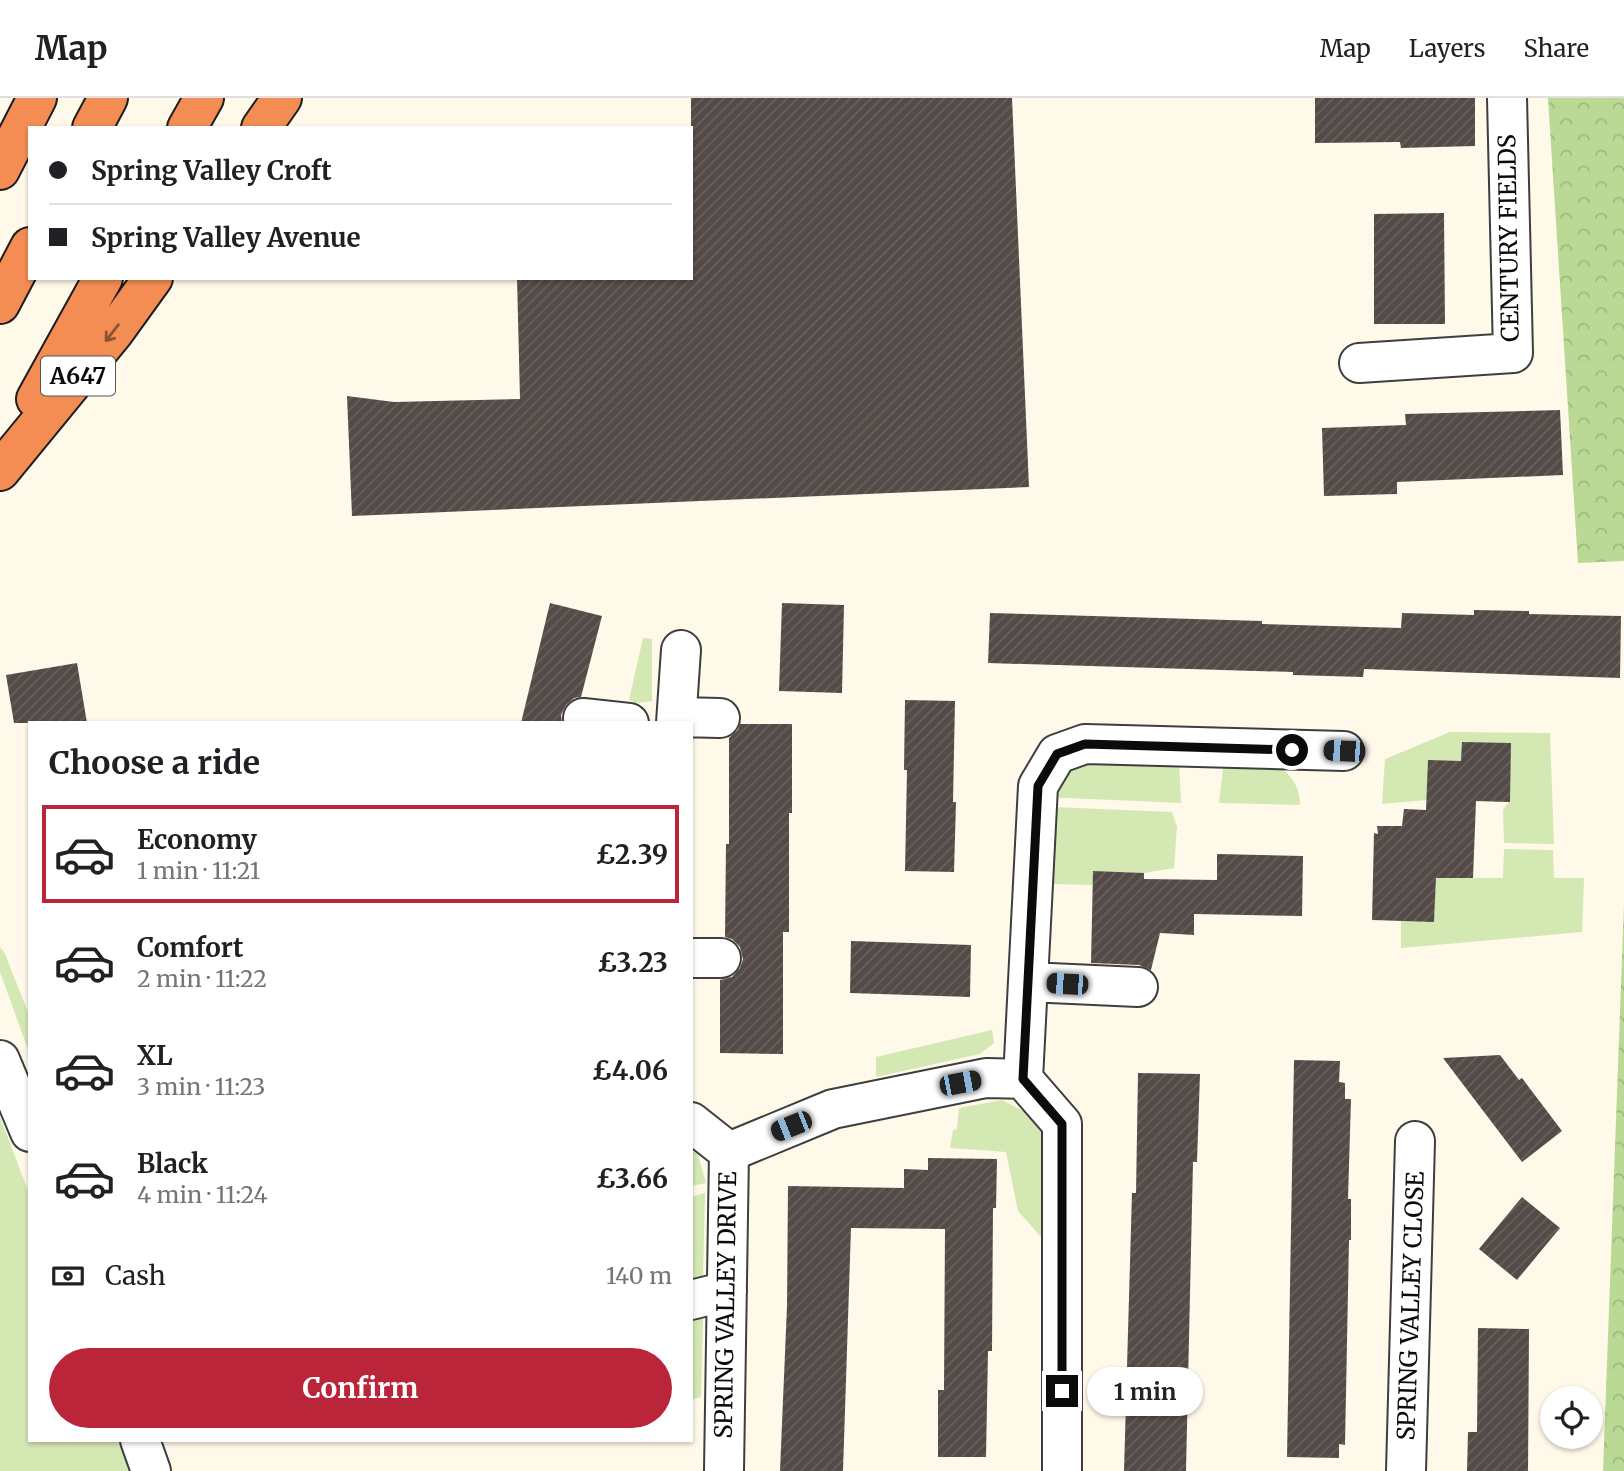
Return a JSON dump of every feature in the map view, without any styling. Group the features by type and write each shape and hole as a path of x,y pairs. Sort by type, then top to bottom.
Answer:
{"highway":[{"path":"0,170 37,98"},
{"path":"93,126 108,98"},
{"path":"188,126 204,98"},
{"path":"262,126 282,98"},
{"path":"0,304 28,251"},
{"name":"A647","path":"0,464 102,280"},
{"name":"A647","path":"0,471 114,332 152,280"}],"street":[{"name":"CENTURY FIELDS","path":"1359,363 1513,353 1507,98"},
{"path":"681,650 676,720 720,718"},
{"path":"583,718 611,721"},
{"path":"1062,1471 1062,1124 1023,1079 1038,786 1057,754 1085,744 1344,751"},
{"path":"1028,982 1138,987"},
{"path":"0,1060 28,1127"},
{"name":"SPRING VALLEY DRIVE","path":"724,1471 709,1295 729,1152 833,1109 986,1078 1023,1079"},
{"path":"693,1124 729,1152"},
{"name":"SPRING VALLEY CLOSE","path":"1406,1471 1415,1141"},
{"path":"141,1442 151,1471"}],"green space":[{"path":"1548,98 1624,98 1624,561 1578,563"},
{"path":"643,638 652,639 652,701 637,703 629,700"},
{"path":"1450,732 1550,733 1554,844 1504,843 1503,810 1509,802 1426,800 1382,804 1385,759"},
{"path":"1089,757 1179,759 1181,803 1044,797 1053,779"},
{"path":"1224,759 1278,764 1291,777 1300,798 1300,805 1219,803"},
{"path":"1054,807 1172,812 1177,827 1174,868 1144,873 1093,872 1093,885 1052,884"},
{"path":"1504,849 1553,850 1554,878 1584,878 1582,932 1401,948 1401,921 1434,921 1436,878 1503,878"},
{"path":"1624,904 1624,1471 1603,1471"},
{"path":"0,947 28,1012 28,1049 0,972"},
{"path":"992,1030 994,1043 980,1054 876,1077 876,1057"},
{"path":"1002,1100 1037,1118 1045,1139 1041,1237 1018,1211 1006,1152 950,1148 953,1130 957,1129 959,1108"},
{"path":"0,1117 28,1191 28,1442 122,1442 128,1471 0,1471"},
{"path":"693,1150 698,1155 706,1183 693,1186"},
{"path":"705,1193 703,1277 693,1279 693,1196"},
{"path":"693,1314 699,1314 703,1320 701,1397 693,1399"}],"building":[{"path":"691,98 1012,98 1029,487 352,516 347,396 394,402 520,399 517,280 693,280"},
{"path":"1315,98 1475,98 1475,146 1401,148 1400,142 1315,143"},
{"path":"1444,213 1445,324 1374,324 1374,214"},
{"path":"1560,410 1563,475 1397,482 1397,494 1324,496 1322,428 1406,425 1405,414"},
{"path":"550,603 602,616 581,697 574,698 566,705 561,715 562,721 521,721"},
{"path":"782,603 844,605 842,693 779,691"},
{"path":"1474,610 1621,616 1620,678 1364,669 1363,677 1293,675 1293,672 988,663 990,613 1401,628 1402,613 1474,615"},
{"path":"77,663 87,721 14,723 6,675"},
{"path":"905,700 955,701 954,872 905,871"},
{"path":"740,724 792,724 789,932 783,932 783,1054 720,1053 720,980 732,977 740,968 743,959 740,947 732,939 725,937 726,844 729,844 729,738 738,730"},
{"path":"1462,742 1511,743 1510,802 1476,801 1473,878 1436,878 1434,922 1372,920 1374,833 1378,834 1377,826 1402,826 1404,809 1426,810 1428,760 1461,761"},
{"path":"1217,854 1303,856 1302,916 1194,914 1194,935 1160,933 1151,970 1139,965 1091,963 1093,871 1144,873 1144,879 1217,880"},
{"path":"851,941 971,945 970,997 850,993"},
{"path":"1500,1055 1519,1080 1522,1078 1562,1131 1522,1162 1443,1058"},
{"path":"1294,1060 1340,1061 1339,1082 1345,1083 1345,1099 1351,1099 1348,1199 1351,1199 1351,1240 1345,1445 1339,1444 1339,1458 1287,1457"},
{"path":"1138,1073 1200,1074 1197,1162 1193,1162 1186,1471 1124,1471 1132,1193 1136,1193"},
{"path":"928,1158 997,1159 996,1208 993,1208 992,1351 988,1351 986,1457 938,1457 938,1390 944,1390 945,1229 851,1228 843,1471 780,1471 787,1306 788,1186 904,1188 904,1169 928,1170"},
{"path":"1522,1197 1560,1228 1517,1280 1479,1249"},
{"path":"1478,1328 1529,1329 1528,1471 1467,1471 1468,1432 1477,1432"}],"route":[{"path":"1062,1391 1062,1124 1023,1079 1038,786 1057,754 1085,744 1292,750"}]}
